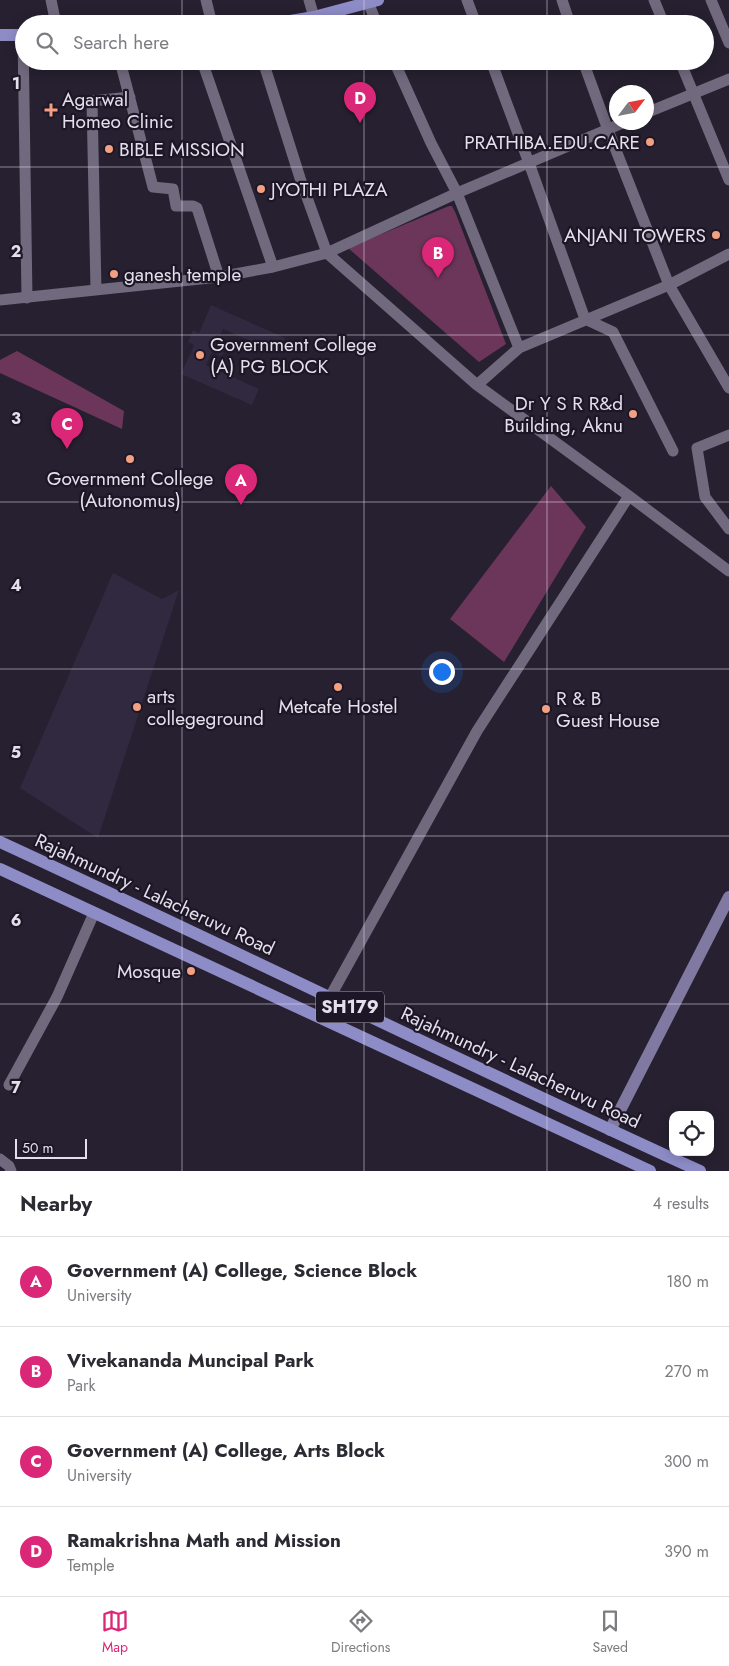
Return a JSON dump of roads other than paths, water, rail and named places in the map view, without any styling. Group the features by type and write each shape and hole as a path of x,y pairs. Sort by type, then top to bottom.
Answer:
{"main road":[{"path":"321,15 373,1"},
{"path":"0,35 15,35"},
{"name":"Rajahmundry - Lalacheruvu Road","path":"0,842 179,924 330,998 700,1171"},
{"name":"SH179","path":"0,869 650,1171"}],"street":[{"path":"51,0 54,15"},
{"path":"206,0 210,15"},
{"path":"309,0 313,15"},
{"path":"467,0 473,15"},
{"path":"562,0 567,15"},
{"path":"654,0 660,15"},
{"path":"711,0 729,43"},
{"path":"373,1 376,15"},
{"path":"24,70 27,298"},
{"path":"122,70 153,187 173,189 176,206 193,206 197,208 219,277"},
{"path":"205,70 273,267"},
{"path":"266,70 300,178 327,253 477,385 729,571"},
{"path":"398,70 431,143 457,193 519,348"},
{"path":"494,70 585,319 613,332 673,452"},
{"path":"586,70 669,285 729,388"},
{"path":"684,70 729,180"},
{"path":"654,111 729,79"},
{"path":"96,290 92,101 130,97"},
{"path":"0,300 219,277 273,267 327,253 457,193 608,130"},
{"path":"477,385 519,348 669,285 729,254"},
{"path":"729,435 697,448 705,497 729,529"},
{"path":"330,998 477,731 629,496"},
{"path":"610,1130 729,897"},
{"path":"9,1085 57,997 94,913"},
{"path":"0,1159 9,1166 11,1171"}],"place":[{"name":"Agarwal Homeo Clinic","path":"51,110"},
{"name":"Ramakrishna Math and Mission","path":"360,123"},
{"name":"PRATHIBA.EDU.CARE","path":"650,142"},
{"name":"BIBLE MISSION","path":"109,149"},
{"name":"JYOTHI PLAZA","path":"261,189"},
{"name":"ANJANI TOWERS","path":"716,235"},
{"name":"ganesh temple","path":"114,274"},
{"name":"Vivekananda Muncipal Park","path":"438,278"},
{"name":"Government College (A) PG BLOCK","path":"200,355"},
{"name":"Dr Y S R R&d Building, Aknu","path":"633,414"},
{"name":"Government (A) College, Arts Block","path":"67,449"},
{"name":"Government College (Autonomus)","path":"130,459"},
{"name":"Government (A) College, Science Block","path":"241,505"},
{"name":"Metcafe Hostel","path":"338,687"},
{"name":"arts collegeground","path":"137,707"},
{"name":"R & B Guest House","path":"546,709"},
{"name":"Mosque","path":"191,971"}]}
